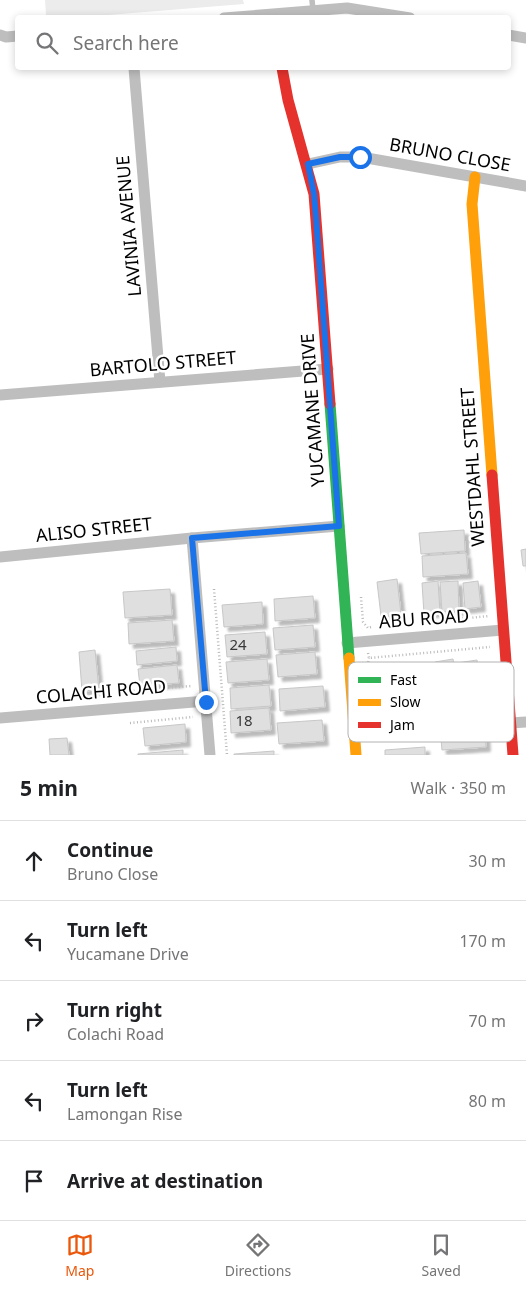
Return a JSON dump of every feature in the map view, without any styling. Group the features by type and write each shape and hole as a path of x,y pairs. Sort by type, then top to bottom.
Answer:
{"street":[{"path":"278,15 312,5 354,8 393,15"},
{"path":"0,36 15,36"},
{"path":"511,36 526,38"},
{"name":"LAVINIA AVENUE","path":"134,70 160,382"},
{"name":"YUCAMANE DRIVE","path":"282,70 288,104 308,164 316,208 349,662"},
{"name":"BRUNO CLOSE","path":"308,164 340,157 360,157 526,186"},
{"name":"WESTDAHL STREET","path":"475,177 472,204 505,662"},
{"name":"BARTOLO STREET","path":"0,395 328,369"},
{"path":"210,755 192,538 339,526"},
{"name":"ALISO STREET","path":"0,557 192,538"},
{"name":"ABU ROAD","path":"347,643 503,630"},
{"name":"COLACHI ROAD","path":"0,718 206,702"},
{"name":"YUCAMANE DRIVE","path":"355,742 356,755"},
{"name":"WESTDAHL STREET","path":"512,742 513,755"}],"path":[{"path":"214,588 227,755"},
{"path":"361,597 363,622 368,628 376,627"},
{"path":"445,621 489,616"},
{"path":"130,691 191,686"},
{"path":"130,723 193,717"}],"shaded area":[{"path":"45,0 243,0 244,4 108,15 46,15"}],"building":[{"path":"464,530 465,551 421,554 419,533"},
{"path":"526,549 526,566 523,566 521,550"},
{"path":"466,553 468,574 423,577 422,556"},
{"path":"397,579 401,614 381,616 377,582"},
{"path":"438,581 440,612 424,614 422,583"},
{"path":"458,581 459,611 442,612 440,582"},
{"path":"478,581 481,607 465,609 463,583"},
{"path":"170,589 172,615 125,618 123,592"},
{"path":"313,596 315,618 275,621 274,599"},
{"path":"262,602 263,624 224,627 222,605"},
{"path":"172,620 174,641 129,644 128,623"},
{"path":"313,625 315,647 275,650 273,628"},
{"path":"265,632 267,654 227,657 225,635"},
{"path":"176,647 177,661 137,665 136,651"},
{"path":"95,650 99,690 82,691 79,652"},
{"path":"315,652 317,674 278,677 276,655"},
{"path":"267,659 269,680 228,683 226,662"},
{"path":"453,659 453,662 435,662"},
{"path":"177,665 179,683 140,686 138,669"},
{"path":"269,685 271,706 231,709 230,688"},
{"path":"323,686 325,707 280,711 279,689"},
{"path":"269,708 271,730 231,733 230,711"},
{"path":"322,720 324,741 279,744 277,723"},
{"path":"185,724 186,742 145,746 143,728"},
{"path":"67,738 69,755 50,755 49,739"},
{"path":"441,742 486,742 486,747 442,750"},
{"path":"425,747 425,755 385,755 385,750"},
{"path":"183,750 183,755 138,755 138,754"},
{"path":"274,751 274,755 234,755 234,754"}],"traffic: fast":[{"path":"330,404 349,658"}],"traffic: slow":[{"path":"475,177 472,204 492,475"},
{"path":"349,658 349,662"},
{"path":"355,742 356,755"}],"traffic: jam":[{"path":"282,70 288,100 314,194 330,404"},
{"path":"492,475 506,662"},
{"path":"512,742 513,755"}],"route":[{"path":"206,702 192,538 339,526 316,217 308,164 340,157 360,157"}]}
